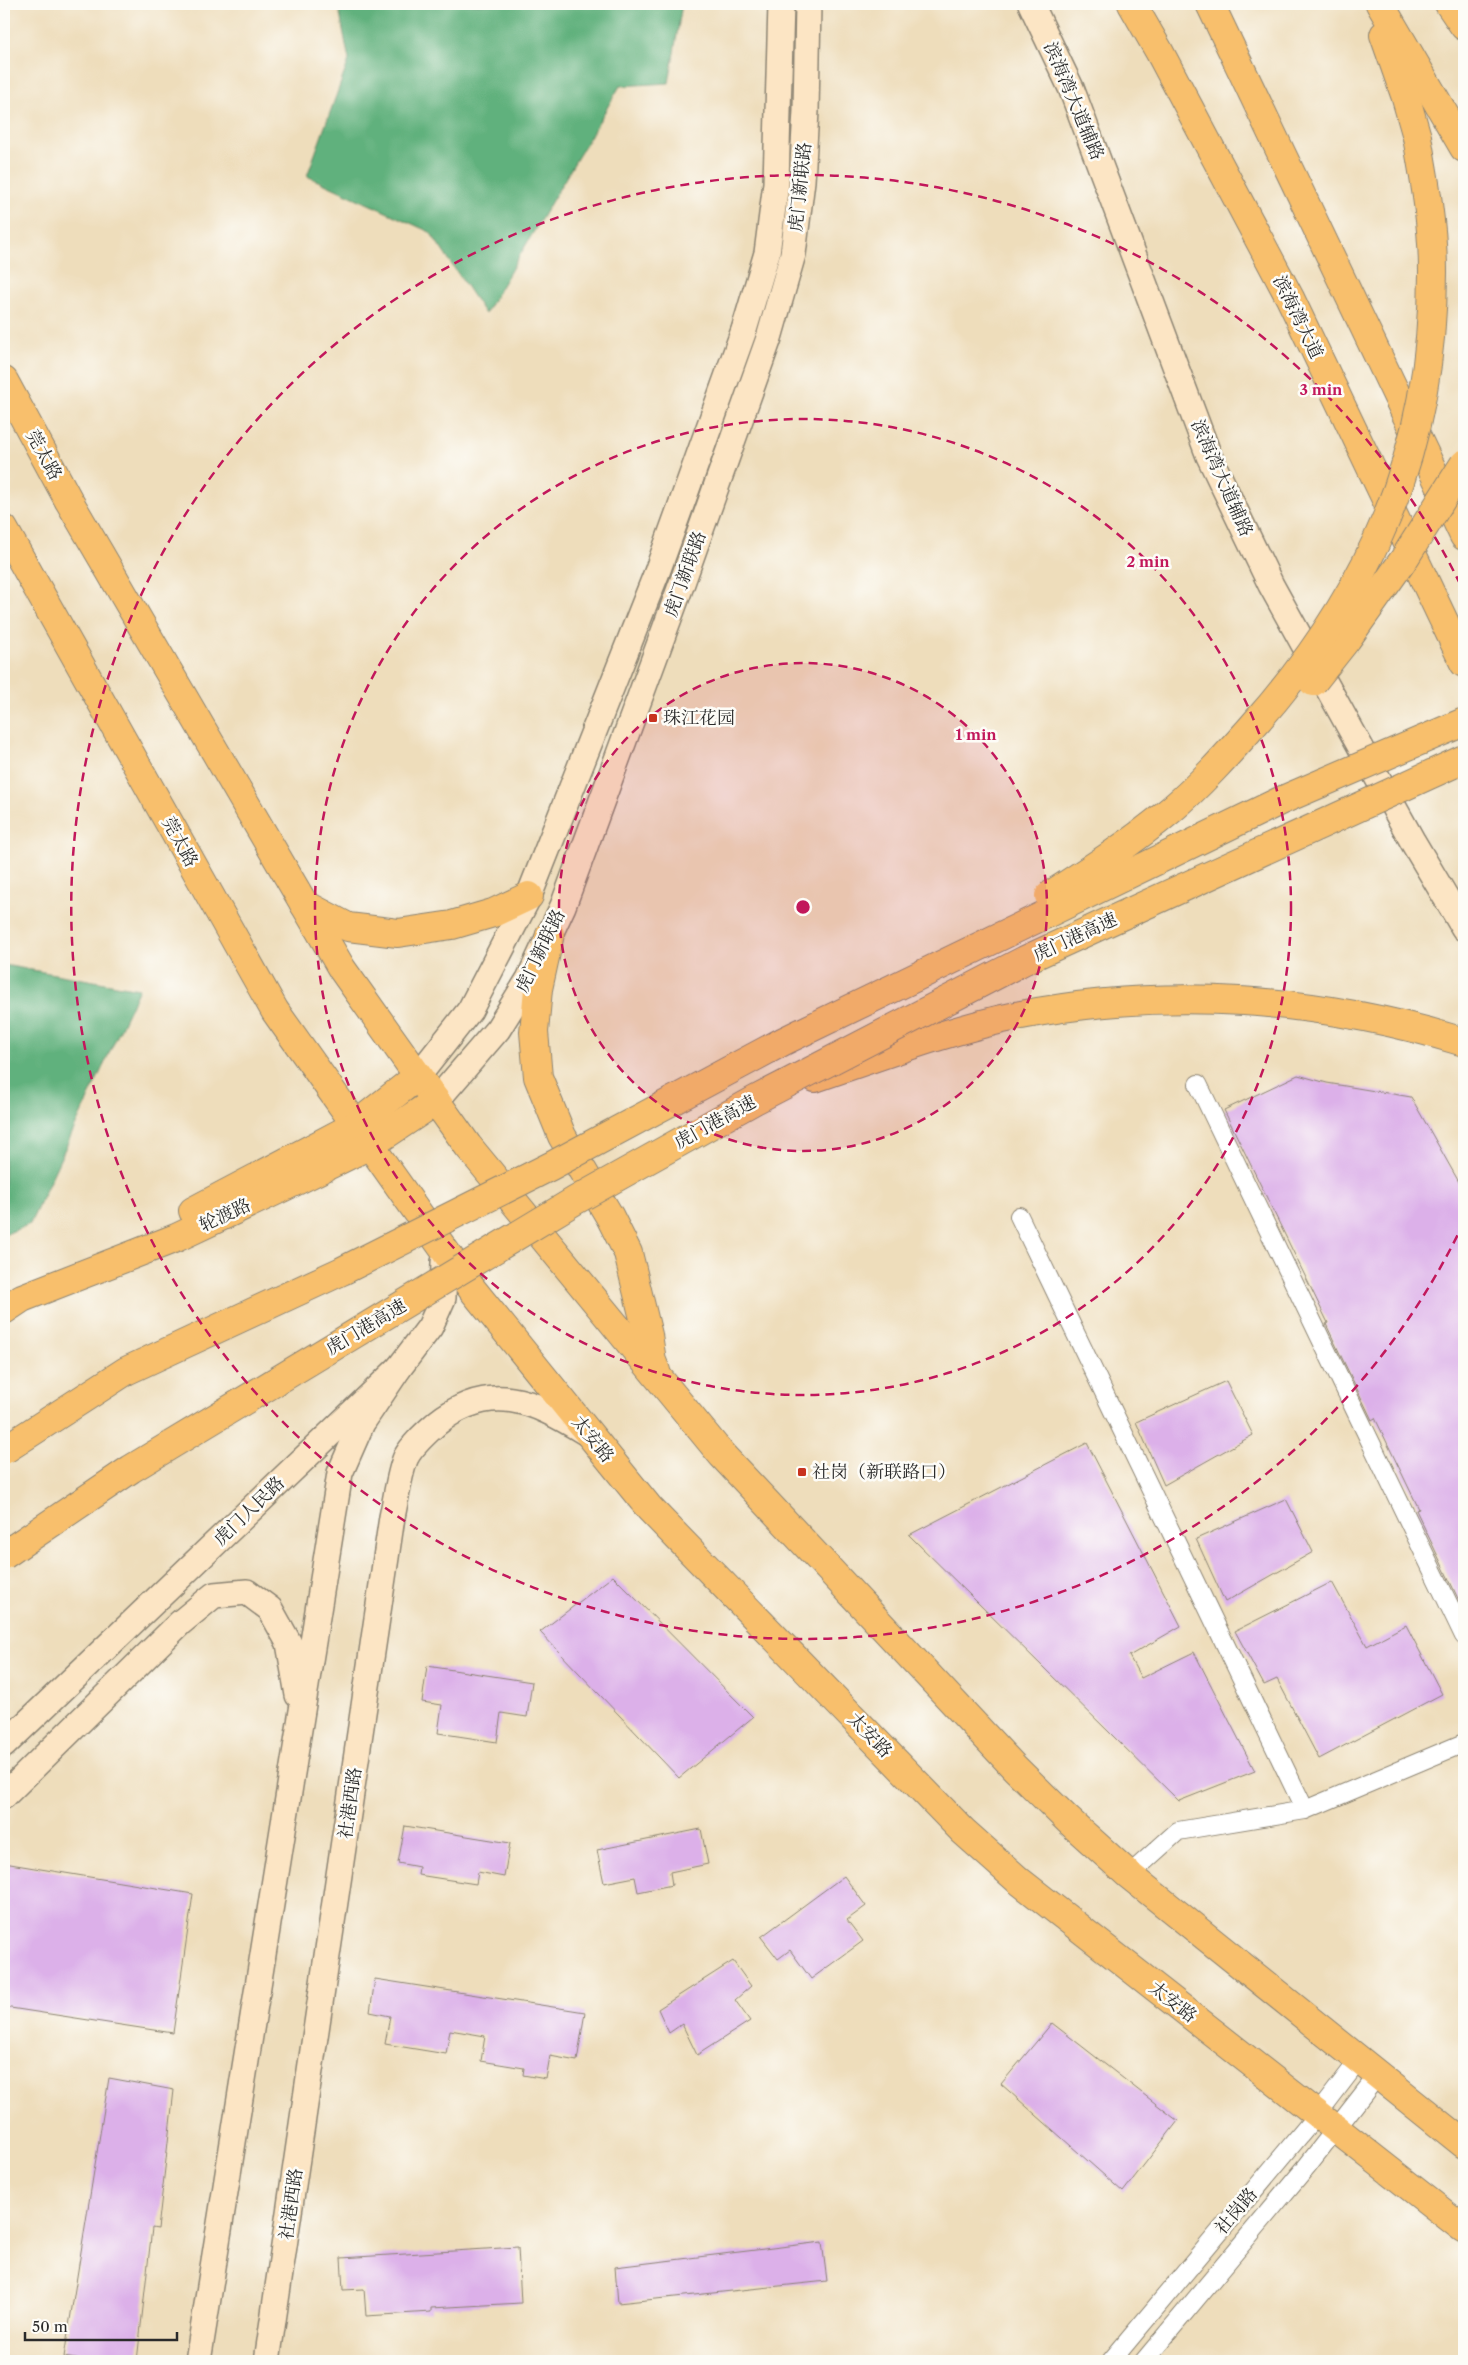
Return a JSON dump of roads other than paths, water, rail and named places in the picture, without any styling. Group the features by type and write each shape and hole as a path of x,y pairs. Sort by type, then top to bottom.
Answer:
{"main road":[{"name":"滨海湾大道","path":"1132,4 1159,51 1290,298 1464,663"},
{"path":"1210,4 1464,536"},
{"path":"1172,809 1228,754 1273,704 1315,651 1351,594 1381,533 1401,479 1421,405 1431,338 1432,260 1428,203 1417,137 1390,51 1371,4"},
{"path":"1380,4 1464,148"},
{"path":"1449,4 1464,26"},
{"name":"莞太路","path":"4,381 69,501 342,969 436,1101"},
{"path":"958,955 1079,876 1172,809 1233,762 1294,705 1347,639 1404,559 1464,464"},
{"name":"莞太路","path":"4,529 275,1011 363,1135"},
{"name":"虎门港高速","path":"4,1450 92,1391 133,1367 342,1271 551,1166 784,1041 958,955 1280,801 1464,722"},
{"name":"虎门港高速","path":"4,1555 131,1468 576,1200 755,1100 1025,960 1464,759"},
{"path":"304,904 348,927 398,933 468,920 493,913 529,896"},
{"path":"550,934 538,990 534,1032 538,1077 562,1136 610,1217 628,1253 648,1335 652,1361 661,1381"},
{"path":"755,1100 934,1038 1020,1015 1108,1002 1197,998 1286,1004 1374,1018 1464,1042"},
{"name":"轮渡路","path":"4,1310 22,1298 176,1238 363,1135 418,1076"},
{"path":"436,1101 468,1146 722,1455 1008,1761 1129,1875 1464,2144"},
{"name":"轮渡路","path":"4,1293 85,1261 436,1101"},
{"name":"太安路","path":"363,1135 472,1289 650,1509 963,1830 1018,1880 1090,1938 1464,2229"}],"street":[{"name":"虎门新联路","path":"418,1076 470,1010 529,896 657,572 744,330 764,262 776,183 781,4"},
{"name":"虎门新联路","path":"436,1101 498,1029 529,979 550,934 566,897 682,583 769,338 792,254 802,181 806,111 808,4"},
{"name":"滨海湾大道辅路","path":"1030,4 1072,88 1209,456 1271,585 1413,842 1464,928"},
{"path":"1198,1084 1464,1636"},
{"path":"1019,1216 1305,1810"},
{"name":"虎门人民路","path":"4,1745 399,1368 430,1327 443,1298 444,1250"},
{"path":"198,2361 340,1473 362,1423 399,1368"},
{"name":"社港西路","path":"268,2361 392,1517 406,1458 423,1435 452,1412 484,1399 519,1400 556,1415 590,1435"},
{"path":"4,1796 180,1623 214,1595 247,1592 270,1609 289,1643 298,1691 298,1737"},
{"path":"1129,1875 1178,1831 1305,1810 1464,1743"},
{"name":"社岗路","path":"1144,2361 1369,2067"},
{"name":"社岗路","path":"1111,2361 1327,2122 1369,2067"}],"place":[{"name":"珠江花园","path":"653,718"},
{"name":"社岗（新联路口）","path":"802,1472"}]}
